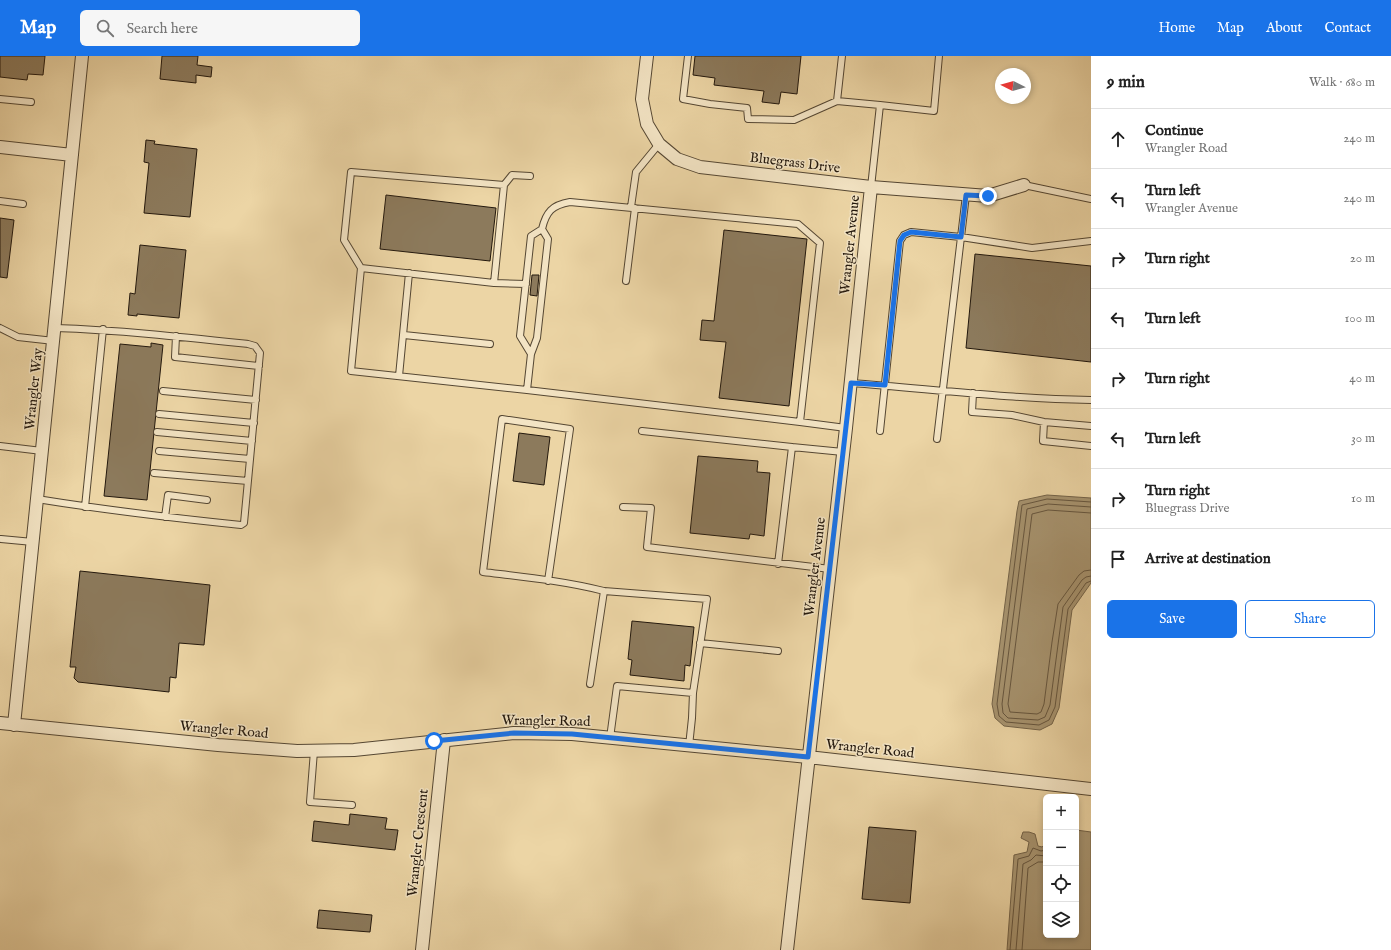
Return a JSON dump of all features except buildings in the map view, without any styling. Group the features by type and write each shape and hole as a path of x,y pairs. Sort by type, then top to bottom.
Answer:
{"street":[{"name":"Wrangler Way","path":"14,725 82,56"},
{"name":"Bluegrass Drive","path":"647,56 642,99 647,124 659,144 678,159 700,166 871,187 966,195 988,196 1024,186"},
{"path":"0,148 72,155"},
{"name":"Wrangler Avenue","path":"787,950 851,383 871,187"},
{"name":"Wrangler Road","path":"0,723 297,752 354,750 514,733 572,734 808,757 1091,789"},
{"name":"Wrangler Crescent","path":"422,950 444,740"}],"lane":[{"path":"688,56 683,100 747,108 748,120 794,120 837,101 934,111 939,56"},
{"path":"837,101 842,56"},
{"path":"0,99 31,102"},
{"path":"871,187 880,105"},
{"path":"626,281 636,172 659,144"},
{"path":"504,186 351,172 344,240 361,268 351,371 527,390 846,428"},
{"path":"494,282 504,186 512,176 530,176"},
{"path":"1024,186 1091,199"},
{"path":"937,439 966,195"},
{"path":"0,202 23,204"},
{"path":"527,390 531,354 537,338 548,239 542,230 544,220 556,206 570,202 798,224 820,244 800,422"},
{"path":"531,354 520,336 531,236 542,230"},
{"path":"880,431 900,241 904,235 911,232 961,237 1032,248 1091,241"},
{"path":"361,268 526,284"},
{"path":"399,376 409,273"},
{"path":"0,328 18,337 54,341"},
{"path":"38,499 85,507 241,525 244,523 254,423 260,353 255,346 248,344 103,329 55,328"},
{"path":"85,507 103,329"},
{"path":"404,335 490,344"},
{"path":"176,336 175,357 259,366"},
{"path":"851,383 885,385 943,392 1091,400"},
{"path":"163,391 256,400"},
{"path":"973,394 972,412 1012,415 1044,422 1091,426"},
{"path":"159,414 254,423"},
{"path":"548,581 570,429 502,419 484,572 548,581 577,584 604,591 706,599 693,693 689,746"},
{"path":"1044,422 1043,440 1091,446"},
{"path":"642,431 843,452"},
{"path":"157,432 252,441"},
{"path":"0,446 42,451"},
{"path":"778,564 792,447"},
{"path":"159,451 250,460"},
{"path":"154,473 248,481"},
{"path":"165,517 168,495 207,500"},
{"path":"623,506 650,508 647,547 778,564 830,569"},
{"path":"1,539 33,542"},
{"path":"590,684 604,591"},
{"path":"700,643 778,651"},
{"path":"610,738 617,686 693,693"},
{"path":"314,751 310,802 352,805"}],"water":[{"path":"1047,495 1091,498 1091,583 1072,610 1059,708 1052,724 1040,730 1004,726 995,718 992,704 1019,501"},
{"path":"1079,830 1091,832 1091,950 1007,950 1014,855 1027,852 1029,842 1021,838 1023,832 1035,834 1038,846 1043,846 1043,938 1079,938"}],"route":[{"path":"434,741 514,733 572,734 808,757 851,383 885,385 900,241 904,235 911,232 961,237 966,195 988,196"}]}
